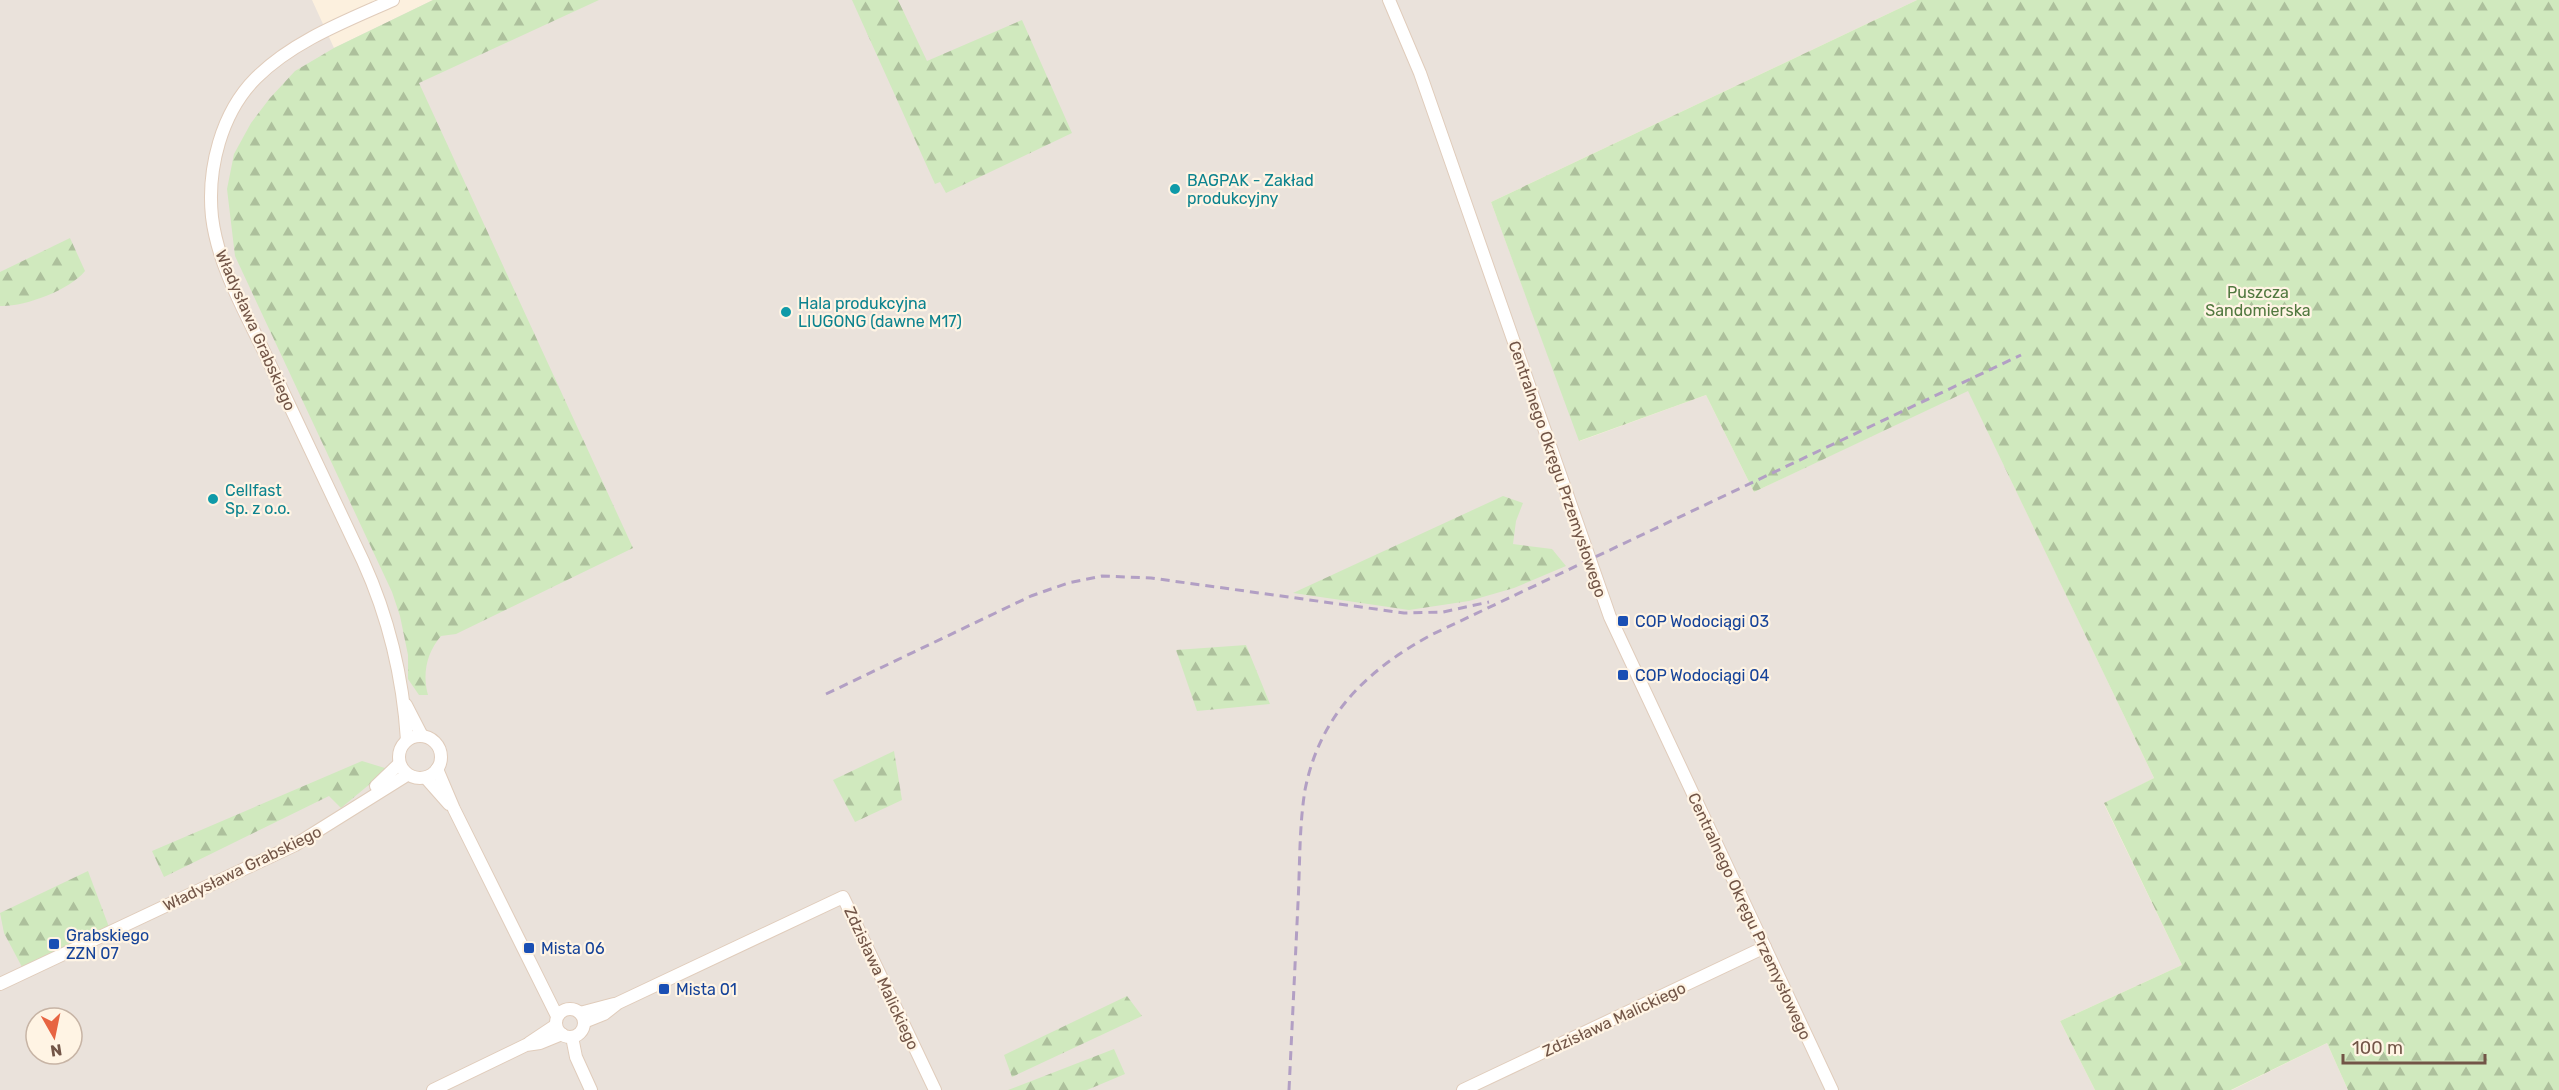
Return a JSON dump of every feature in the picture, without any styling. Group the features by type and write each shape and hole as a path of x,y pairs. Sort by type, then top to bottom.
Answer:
{"street":[{"name":"Władysława Grabskiego","path":"393,0 333,27 283,55 255,79 234,106 221,137 214,166 211,196 216,237 237,294 374,583 388,626 407,740"},
{"name":"Centralnego Okręgu Przemysłowego","path":"1389,0 1420,72 1610,617 1832,1090"},
{"name":"Władysława Grabskiego","path":"401,695 422,736"},
{"path":"422,736 432,739 441,757 437,769 426,778 413,778 407,775 399,764 399,751 407,740 422,736"},
{"name":"Władysława Grabskiego","path":"351,810 399,764"},
{"path":"437,769 454,809 493,875 543,988 563,1024 591,1090"},
{"name":"Władysława Grabskiego","path":"0,984 295,845 407,775"},
{"path":"426,778 454,809"},
{"name":"Zdzisława Malickiego","path":"582,1018 843,897 935,1090"},
{"name":"Zdzisława Malickiego","path":"1463,1090 1765,947"},
{"path":"433,1090 526,1045 540,1043 563,1024 573,1010 582,1018 582,1030 563,1024"}],"shaded area":[{"path":"0,0 312,0 334,48 433,0 1917,0 1491,202 1580,441 1706,395 1754,492 1968,390 2154,778 2104,804 2182,965 2060,1021 2095,1090 0,1090"},
{"path":"2327,1043 2348,1090 2232,1090"}],"green space":[{"path":"433,0 599,0 419,83 633,548 456,634 441,636 432,649 427,664 428,695 419,695 408,679 408,655 400,616 392,592 235,256 227,189 234,154 251,123 295,71 334,48"},
{"path":"852,0 898,0 927,61 1022,20 1072,133 946,193 940,182 935,184"},
{"name":"Puszcza Sandomierska","path":"1917,0 2559,0 2559,1090 2348,1090 2327,1043 2231,1090 2095,1090 2060,1021 2182,965 2104,803 2154,778 1968,391 1754,492 1706,395 1579,441 1491,202"},
{"path":"70,238 85,271 78,278 46,296 21,304 0,306 0,272"},
{"path":"1503,496 1523,503 1516,521 1513,544 1552,549 1566,566 1514,588 1469,601 1409,610 1293,593"},
{"path":"1246,645 1270,704 1197,711 1176,650"},
{"path":"894,751 902,800 855,822 833,780"},
{"path":"362,761 388,769 341,808 329,796 164,877 152,851"},
{"path":"88,871 109,927 22,967 4,933 0,913"},
{"path":"1127,996 1142,1016 1012,1077 1004,1055"},
{"path":"1114,1049 1125,1074 1087,1090 1008,1090"}],"railway":[{"path":"1289,1090 1305,790 1322,738 1350,697 1388,662 1433,634 2021,355"},
{"path":"826,694 1031,596 1068,583 1102,576 1151,578 1404,613 1443,612 1489,602"}],"place":[{"name":"BAGPAK - Zakład produkcyjny","path":"1175,189"},
{"name":"Hala produkcyjna LIUGONG (dawne M17)","path":"786,312"},
{"name":"Cellfast Sp. z o.o.","path":"213,499"},
{"name":"COP Wodociągi 03","path":"1623,621"},
{"name":"COP Wodociągi 04","path":"1623,675"},
{"name":"Grabskiego ZZN 07","path":"54,944"},
{"name":"Mista 06","path":"529,948"},
{"name":"Mista 01","path":"664,989"}]}
